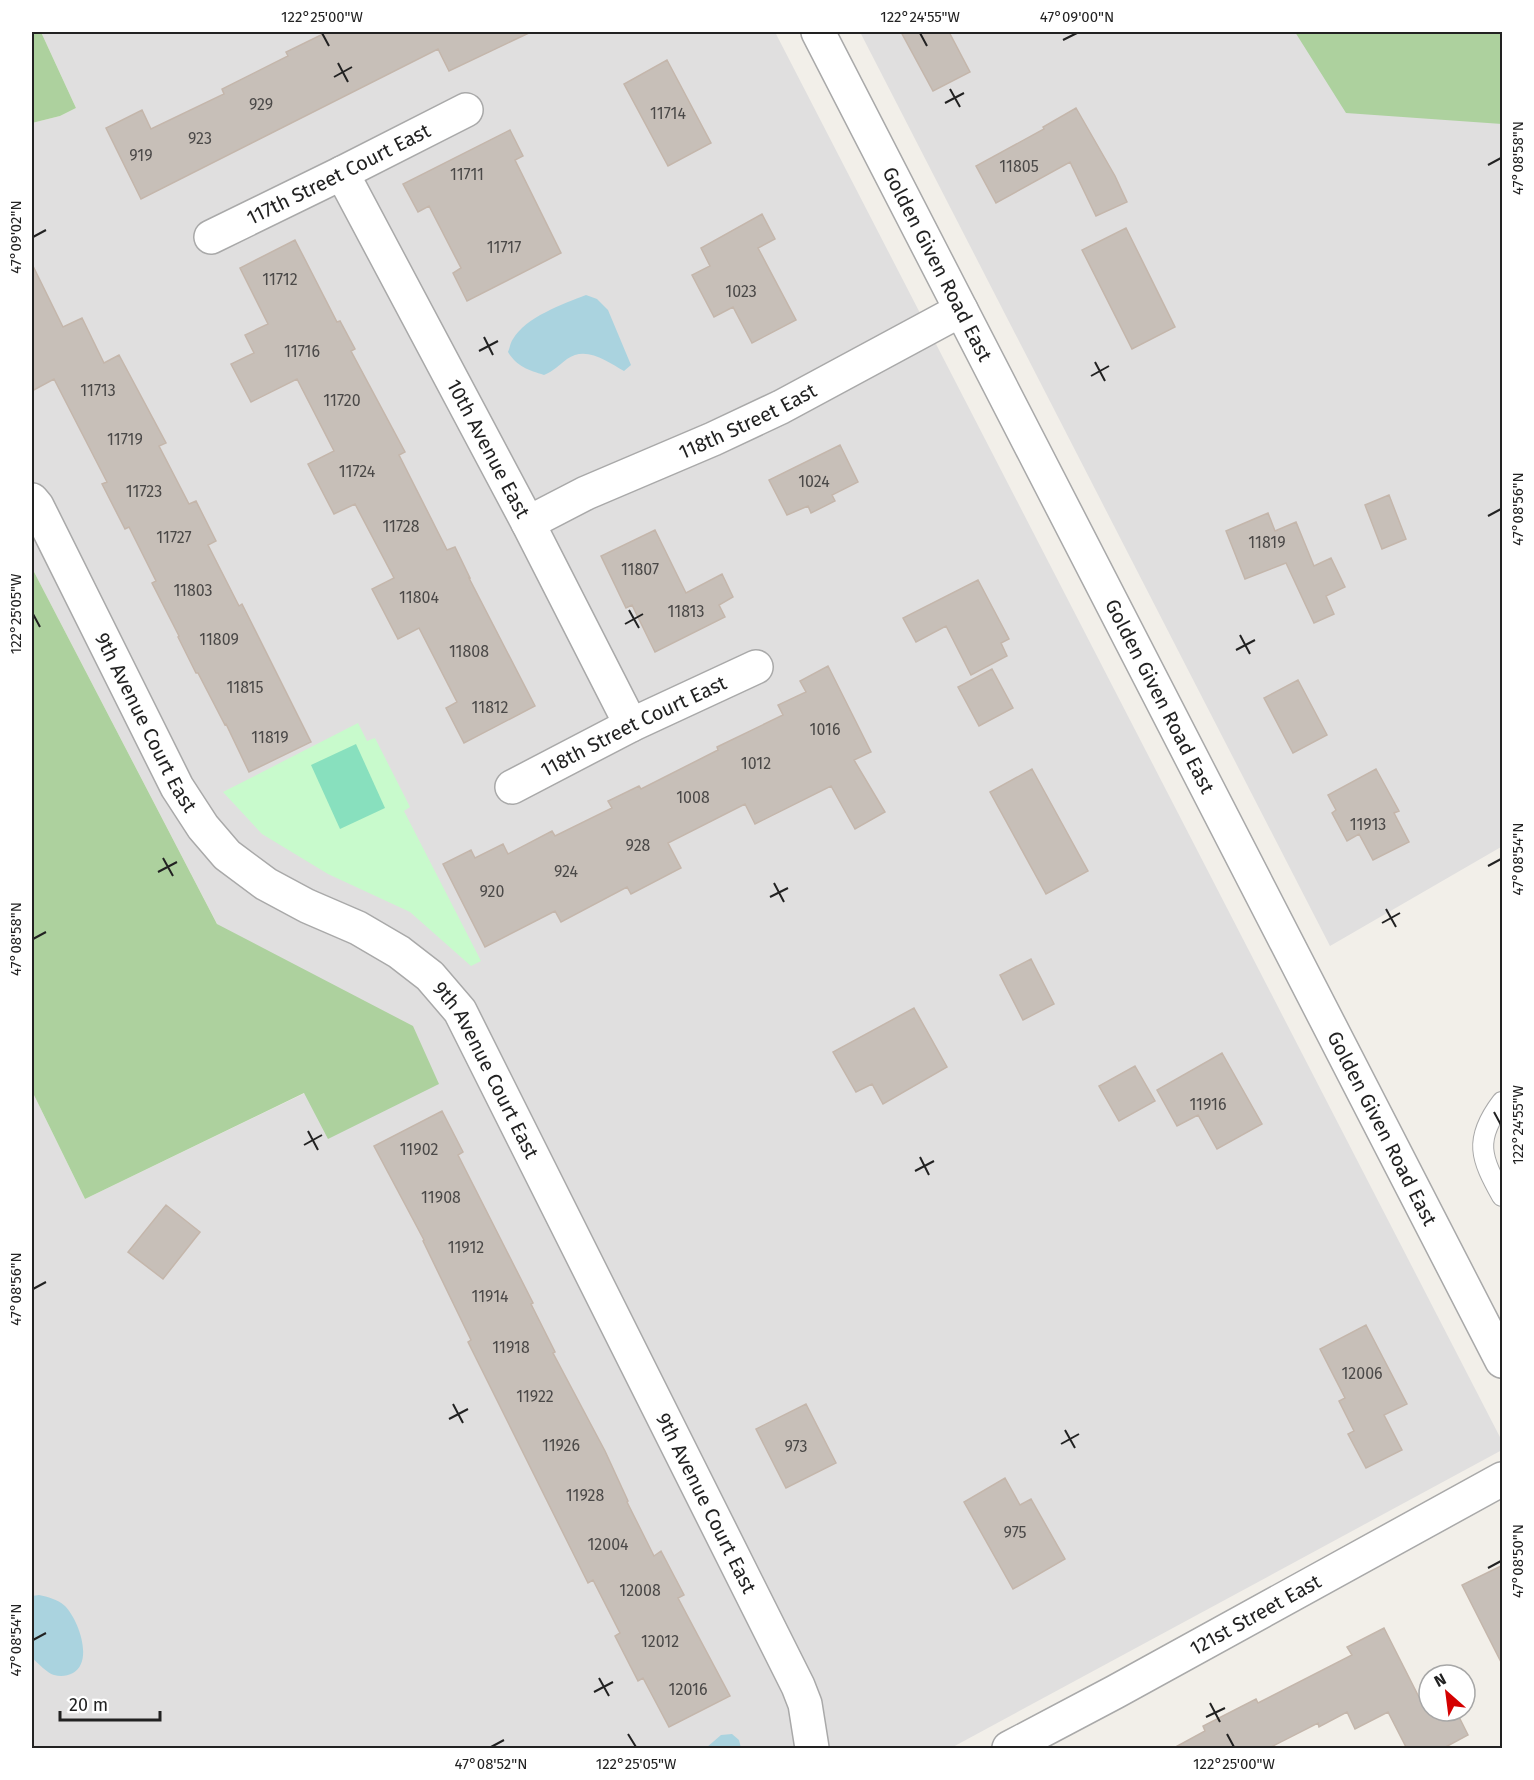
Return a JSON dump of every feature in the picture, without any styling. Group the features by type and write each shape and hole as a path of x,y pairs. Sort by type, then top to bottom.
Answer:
{"street":[{"name":"Golden Given Road East","path":"818,32 1503,1361"},
{"name":"117th Street Court East","path":"211,237 466,110"},
{"name":"10th Avenue East","path":"342,173 528,522 631,725"},
{"name":"118th Street East","path":"528,522 586,493 713,439 781,407 961,310"},
{"name":"9th Avenue Court East","path":"32,500 177,787 203,827 227,855 266,885 358,928 399,952 430,976 460,1011 798,1686 805,1704 812,1749"},
{"name":"118th Street Court East","path":"512,787 631,725 756,667"},
{"name":"121st Street East","path":"1009,1749 1503,1479"}],"lane":[{"path":"1503,1102 1491,1118 1483,1148 1487,1168 1503,1196"}],"shaded area":[{"path":"41,32 775,32 1502,1441 1502,1450 951,1748 32,1748 32,1091 85,1199 305,1093 32,568 32,123 60,116 76,108"},
{"path":"860,32 1502,32 1502,849 1501,847 1330,946"}],"green space":[{"path":"32,32 41,32 76,108 60,116 32,123"},
{"path":"1295,32 1502,32 1502,124 1346,113"},
{"path":"32,568 217,924 413,1026 439,1084 328,1139 304,1093 85,1199 32,1091"},
{"path":"358,723 367,741 375,738 410,807 404,811 481,961 471,966 410,912 328,874 262,834 223,792"},
{"path":"356,744 385,808 340,829 311,765"}],"water":[{"path":"586,295 597,299 608,310 631,365 624,371 597,356 582,354 574,355 544,375 515,361 508,352 511,342 519,331 546,312"},
{"path":"39,1595 56,1600 65,1606 75,1620 83,1650 79,1667 71,1674 57,1676 51,1674 32,1658 32,1596"},
{"path":"732,1734 739,1740 741,1748 706,1748 721,1735"}],"building":[{"path":"327,32 531,32 449,71 438,49 141,199 106,128 142,110 151,129 224,94 222,89 288,56 286,52"},
{"path":"901,32 949,32 970,72 933,91"},
{"path":"667,60 711,143 668,166 624,84"},
{"path":"1076,108 1115,176 1127,202 1096,216 1070,162 996,203 976,166 1044,129 1043,127"},
{"path":"510,130 523,156 515,160 561,253 467,301 453,273 461,268 429,206 418,212 403,184"},
{"path":"762,214 775,239 758,248 796,320 752,343 733,307 714,317 692,275 710,266 701,248"},
{"path":"1126,228 1175,327 1132,349 1082,250"},
{"path":"295,240 337,322 340,321 355,349 351,351 405,452 399,455 447,550 455,547 535,706 464,743 446,708 457,702 419,628 398,639 372,589 394,578 355,504 334,514 308,464 334,451 297,379 251,402 231,364 254,353 245,335 268,324 240,268"},
{"path":"32,264 63,327 82,318 104,363 119,355 166,443 159,446 189,504 196,501 216,541 208,545 239,606 242,604 311,742 249,772 226,724 178,637 152,583 156,581 129,527 125,529 102,484 107,482 54,379 32,391"},
{"path":"840,445 858,482 832,495 835,501 811,513 808,506 787,515 769,480"},
{"path":"1389,495 1406,539 1382,549 1365,505"},
{"path":"1268,513 1275,531 1296,522 1314,566 1331,558 1345,587 1326,596 1334,614 1314,623 1286,563 1245,579 1226,531"},
{"path":"655,530 686,593 722,574 733,597 719,605 725,617 655,652 632,605 626,608 601,556"},
{"path":"978,580 1009,639 1001,643 1007,656 971,675 946,626 916,642 903,618"},
{"path":"828,666 871,752 854,760 885,812 855,829 831,786 755,824 745,804 668,843 681,868 631,894 627,887 561,922 555,911 485,947 443,864 471,850 475,858 503,844 508,854 552,831 555,836 612,808 608,801 639,786 641,789 718,750 717,747 783,715 778,705 806,692 800,681"},
{"path":"992,669 1013,708 979,726 958,687"},
{"path":"1298,680 1327,735 1293,753 1264,698"},
{"path":"1032,769 1088,871 1046,894 990,792"},
{"path":"1376,769 1399,811 1394,813 1409,842 1373,860 1359,834 1347,841 1332,813 1336,810 1328,795"},
{"path":"1031,959 1054,1004 1023,1020 1000,975"},
{"path":"914,1008 947,1067 883,1104 872,1084 856,1092 833,1052"},
{"path":"1222,1053 1262,1124 1217,1149 1198,1115 1177,1126 1157,1090"},
{"path":"1135,1066 1155,1101 1119,1121 1099,1086"},
{"path":"442,1111 463,1152 458,1155 533,1303 531,1304 555,1352 553,1353 605,1451 654,1556 661,1551 684,1595 678,1598 730,1696 669,1727 643,1678 638,1681 615,1636 620,1633 593,1580 588,1583 468,1342 471,1340 424,1240 374,1146"},
{"path":"166,1205 200,1232 163,1279 128,1252"},
{"path":"1366,1325 1407,1404 1384,1415 1402,1450 1366,1468 1348,1434 1354,1431 1339,1401 1345,1398 1320,1349"},
{"path":"806,1404 836,1463 786,1488 756,1429"},
{"path":"1005,1478 1020,1505 1031,1499 1065,1559 1013,1589 964,1502"},
{"path":"1503,1565 1503,1666 1462,1585"},
{"path":"1384,1628 1417,1693 1417,1723 1462,1723 1468,1735 1442,1749 1407,1749 1388,1712 1355,1729 1347,1712 1319,1727 1318,1723 1267,1749 1172,1749 1205,1731 1203,1726 1256,1699 1258,1703 1352,1655 1347,1647"}]}
